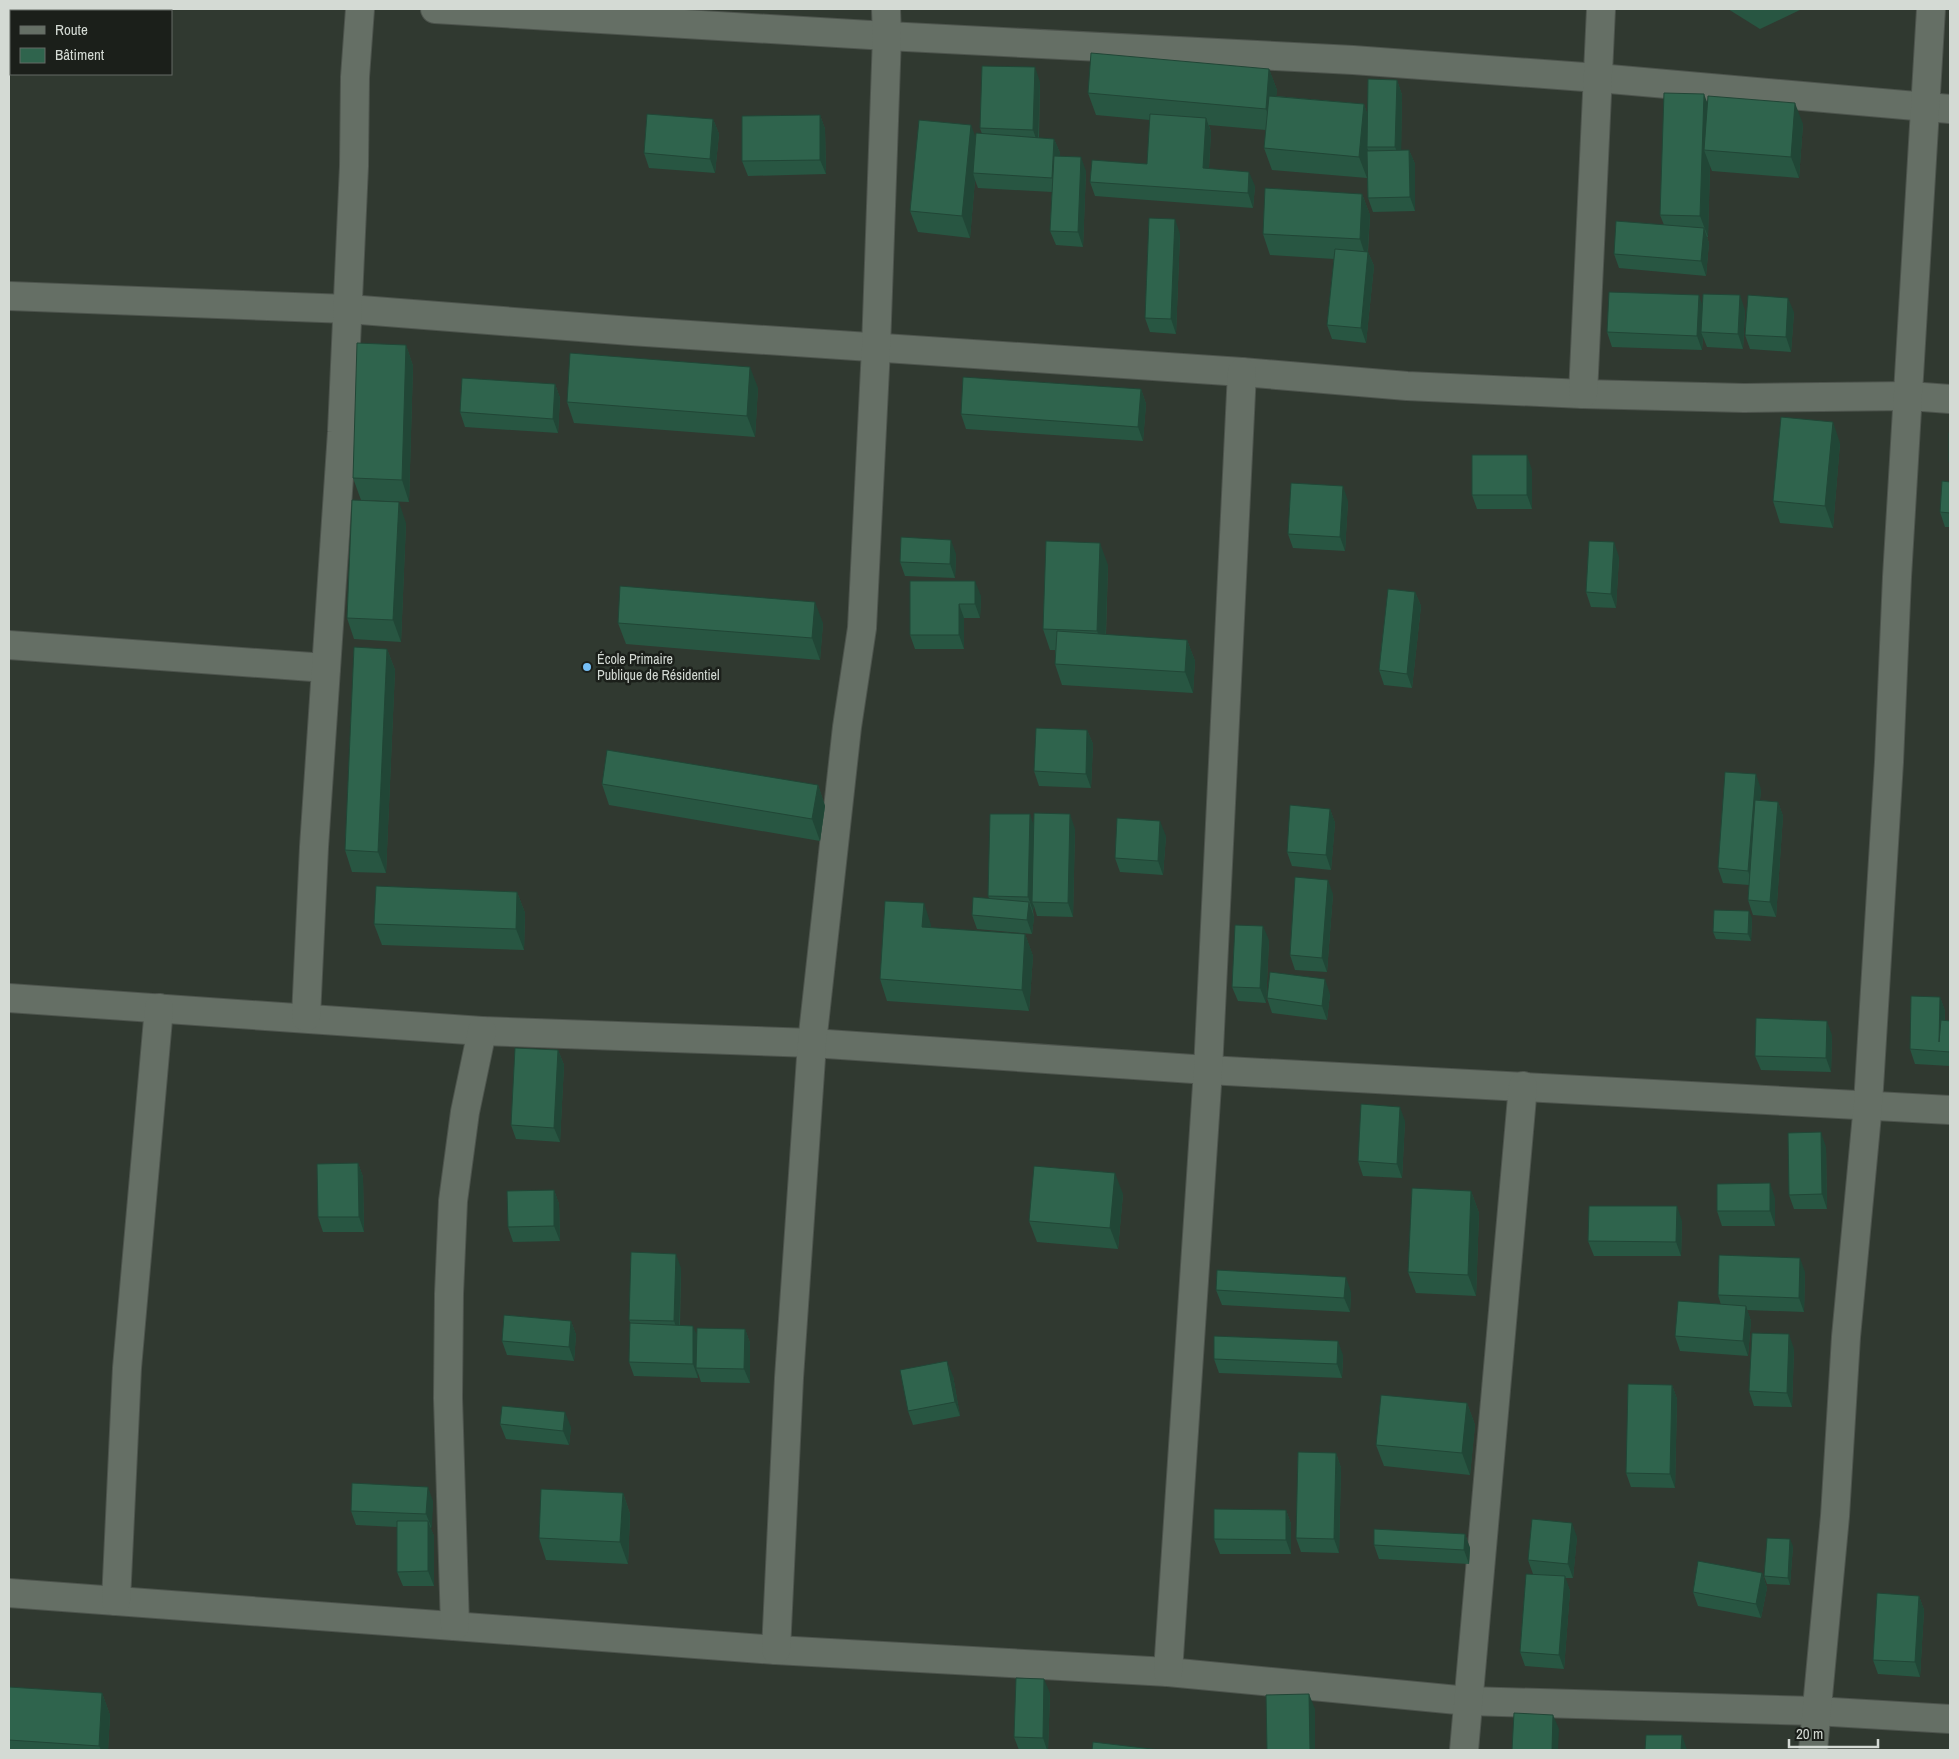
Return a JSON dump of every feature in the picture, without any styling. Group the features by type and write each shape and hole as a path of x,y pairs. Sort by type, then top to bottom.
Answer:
{"street":[{"path":"306,1018 348,309 355,78 360,9"},
{"path":"435,9 887,36 1189,50 1598,78 1938,108"},
{"path":"776,1650 790,1378 812,1043 847,727 862,628 876,348 887,36 886,9"},
{"path":"1583,394 1601,9"},
{"path":"1813,1750 1815,1711 1835,1516 1846,1337 1868,1104 1909,396 1938,108 1932,9"},
{"path":"9,296 348,309 876,348 1242,372 1407,386 1583,394 1744,398 1909,396 1950,399"},
{"path":"1168,1672 1208,1070 1242,372"},
{"path":"9,645 326,668"},
{"path":"9,998 482,1031 639,1039 812,1043 1208,1070 1868,1104 1950,1110"},
{"path":"116,1601 126,1368 159,1008"},
{"path":"456,1626 448,1398 449,1285 453,1200 466,1112 482,1031"},
{"path":"1464,1750 1523,1086"},
{"path":"9,1593 776,1650 1168,1672 1468,1700 1815,1711 1950,1719"}],"building":[{"path":"1091,53 1269,69 1266,109 1088,93"},
{"path":"982,66 1035,67 1033,130 980,128"},
{"path":"1368,79 1397,80 1395,147 1367,147"},
{"path":"1664,93 1704,94 1700,216 1660,215"},
{"path":"1269,96 1364,104 1359,157 1264,148"},
{"path":"1708,96 1795,103 1791,157 1704,150"},
{"path":"647,114 713,119 710,159 644,153"},
{"path":"1150,114 1206,118 1203,168 1249,172 1248,193 1090,182 1092,160 1147,164"},
{"path":"820,115 820,160 742,161 742,116"},
{"path":"919,120 971,125 962,216 910,211"},
{"path":"976,133 1054,139 1052,178 973,173"},
{"path":"1409,150 1410,197 1368,198 1367,151"},
{"path":"1054,156 1081,157 1078,232 1050,231"},
{"path":"1265,188 1362,194 1360,239 1263,234"},
{"path":"1149,218 1175,219 1171,319 1145,318"},
{"path":"1616,221 1704,228 1701,261 1614,254"},
{"path":"1335,249 1368,252 1361,328 1327,325"},
{"path":"1609,292 1699,295 1697,336 1607,332"},
{"path":"1703,294 1740,295 1738,334 1701,332"},
{"path":"1748,295 1788,298 1786,337 1745,335"},
{"path":"357,343 406,345 402,480 353,478"},
{"path":"570,353 750,367 747,416 567,402"},
{"path":"963,377 1141,389 1138,427 961,414"},
{"path":"462,378 555,384 553,419 460,412"},
{"path":"1781,417 1833,422 1825,506 1773,501"},
{"path":"1950,433 1950,462 1949,462"},
{"path":"1472,455 1527,455 1527,495 1472,495"},
{"path":"1942,481 1950,482 1950,513 1940,512"},
{"path":"1291,483 1343,486 1340,537 1288,534"},
{"path":"352,500 399,502 393,620 347,618"},
{"path":"901,537 951,540 950,564 900,562"},
{"path":"1046,541 1100,543 1097,631 1043,629"},
{"path":"1589,541 1614,542 1611,594 1586,592"},
{"path":"910,581 975,581 975,604 959,604 959,635 910,635"},
{"path":"620,586 815,602 812,638 618,623"},
{"path":"1388,589 1415,592 1407,674 1379,670"},
{"path":"1057,631 1187,640 1185,672 1055,664"},
{"path":"354,647 387,649 378,852 345,850"},
{"path":"1036,728 1087,730 1086,774 1034,771"},
{"path":"607,750 818,785 812,819 602,784"},
{"path":"1725,772 1756,774 1748,871 1718,868"},
{"path":"1755,800 1778,802 1770,902 1748,900"},
{"path":"1290,805 1330,809 1326,855 1287,852"},
{"path":"1034,813 1070,814 1068,903 1032,902"},
{"path":"990,814 1030,814 1028,897 988,896"},
{"path":"1117,818 1160,821 1158,861 1115,858"},
{"path":"1295,877 1328,880 1322,958 1290,955"},
{"path":"376,886 517,892 516,929 374,924"},
{"path":"973,897 1029,902 1027,920 972,915"},
{"path":"885,901 924,903 922,927 1025,934 1022,990 880,979"},
{"path":"1714,910 1749,911 1748,934 1713,932"},
{"path":"1235,925 1263,926 1260,988 1232,987"},
{"path":"1270,972 1325,979 1322,1006 1267,998"},
{"path":"1911,996 1940,997 1939,1042 1941,1020 1950,1021 1950,1052 1910,1049"},
{"path":"1756,1018 1827,1021 1826,1058 1755,1056"},
{"path":"515,1048 558,1050 554,1128 511,1125"},
{"path":"1361,1104 1400,1107 1397,1164 1358,1161"},
{"path":"1821,1132 1822,1194 1789,1195 1788,1133"},
{"path":"358,1163 359,1217 318,1217 317,1164"},
{"path":"1034,1166 1115,1173 1110,1228 1029,1221"},
{"path":"1770,1183 1770,1211 1717,1211 1717,1184"},
{"path":"1412,1188 1471,1191 1468,1275 1408,1272"},
{"path":"554,1190 554,1226 508,1227 507,1191"},
{"path":"1589,1206 1677,1206 1676,1242 1588,1241"},
{"path":"631,1252 676,1254 674,1321 629,1320"},
{"path":"1719,1255 1800,1258 1799,1298 1718,1295"},
{"path":"1217,1270 1346,1277 1344,1298 1216,1290"},
{"path":"1678,1301 1746,1306 1743,1341 1675,1336"},
{"path":"504,1315 571,1321 569,1347 502,1341"},
{"path":"630,1323 693,1326 693,1364 629,1362"},
{"path":"697,1328 745,1329 744,1369 696,1368"},
{"path":"1752,1333 1789,1334 1787,1393 1749,1391"},
{"path":"1214,1336 1338,1341 1337,1364 1214,1359"},
{"path":"947,1361 955,1402 908,1411 900,1370"},
{"path":"1628,1384 1672,1385 1670,1474 1626,1473"},
{"path":"1381,1395 1467,1403 1462,1453 1376,1445"},
{"path":"502,1406 565,1412 563,1431 500,1424"},
{"path":"1298,1452 1336,1453 1334,1539 1296,1538"},
{"path":"352,1483 428,1487 426,1514 351,1511"},
{"path":"541,1489 623,1493 620,1542 539,1538"},
{"path":"1214,1509 1286,1510 1286,1540 1214,1539"},
{"path":"1532,1519 1572,1523 1568,1564 1528,1560"},
{"path":"397,1521 428,1521 428,1571 397,1572"},
{"path":"1374,1529 1465,1534 1464,1550 1374,1545"},
{"path":"1767,1538 1790,1539 1788,1578 1764,1576"},
{"path":"1698,1561 1762,1573 1756,1604 1693,1592"},
{"path":"1526,1574 1565,1576 1559,1655 1520,1652"},
{"path":"1877,1593 1919,1596 1915,1662 1873,1660"},
{"path":"1016,1678 1044,1679 1043,1738 1014,1737"},
{"path":"9,1687 102,1693 99,1746 9,1740"},
{"path":"1309,1694 1310,1750 1267,1750 1266,1695"},
{"path":"1514,1713 1553,1715 1552,1750 1512,1750"},
{"path":"1646,1735 1682,1735 1681,1750 1645,1750"},
{"path":"1093,1742 1161,1750 1092,1750"}],"place":[{"name":"École Primaire Publique de Résidentiel","path":"587,667"}]}
